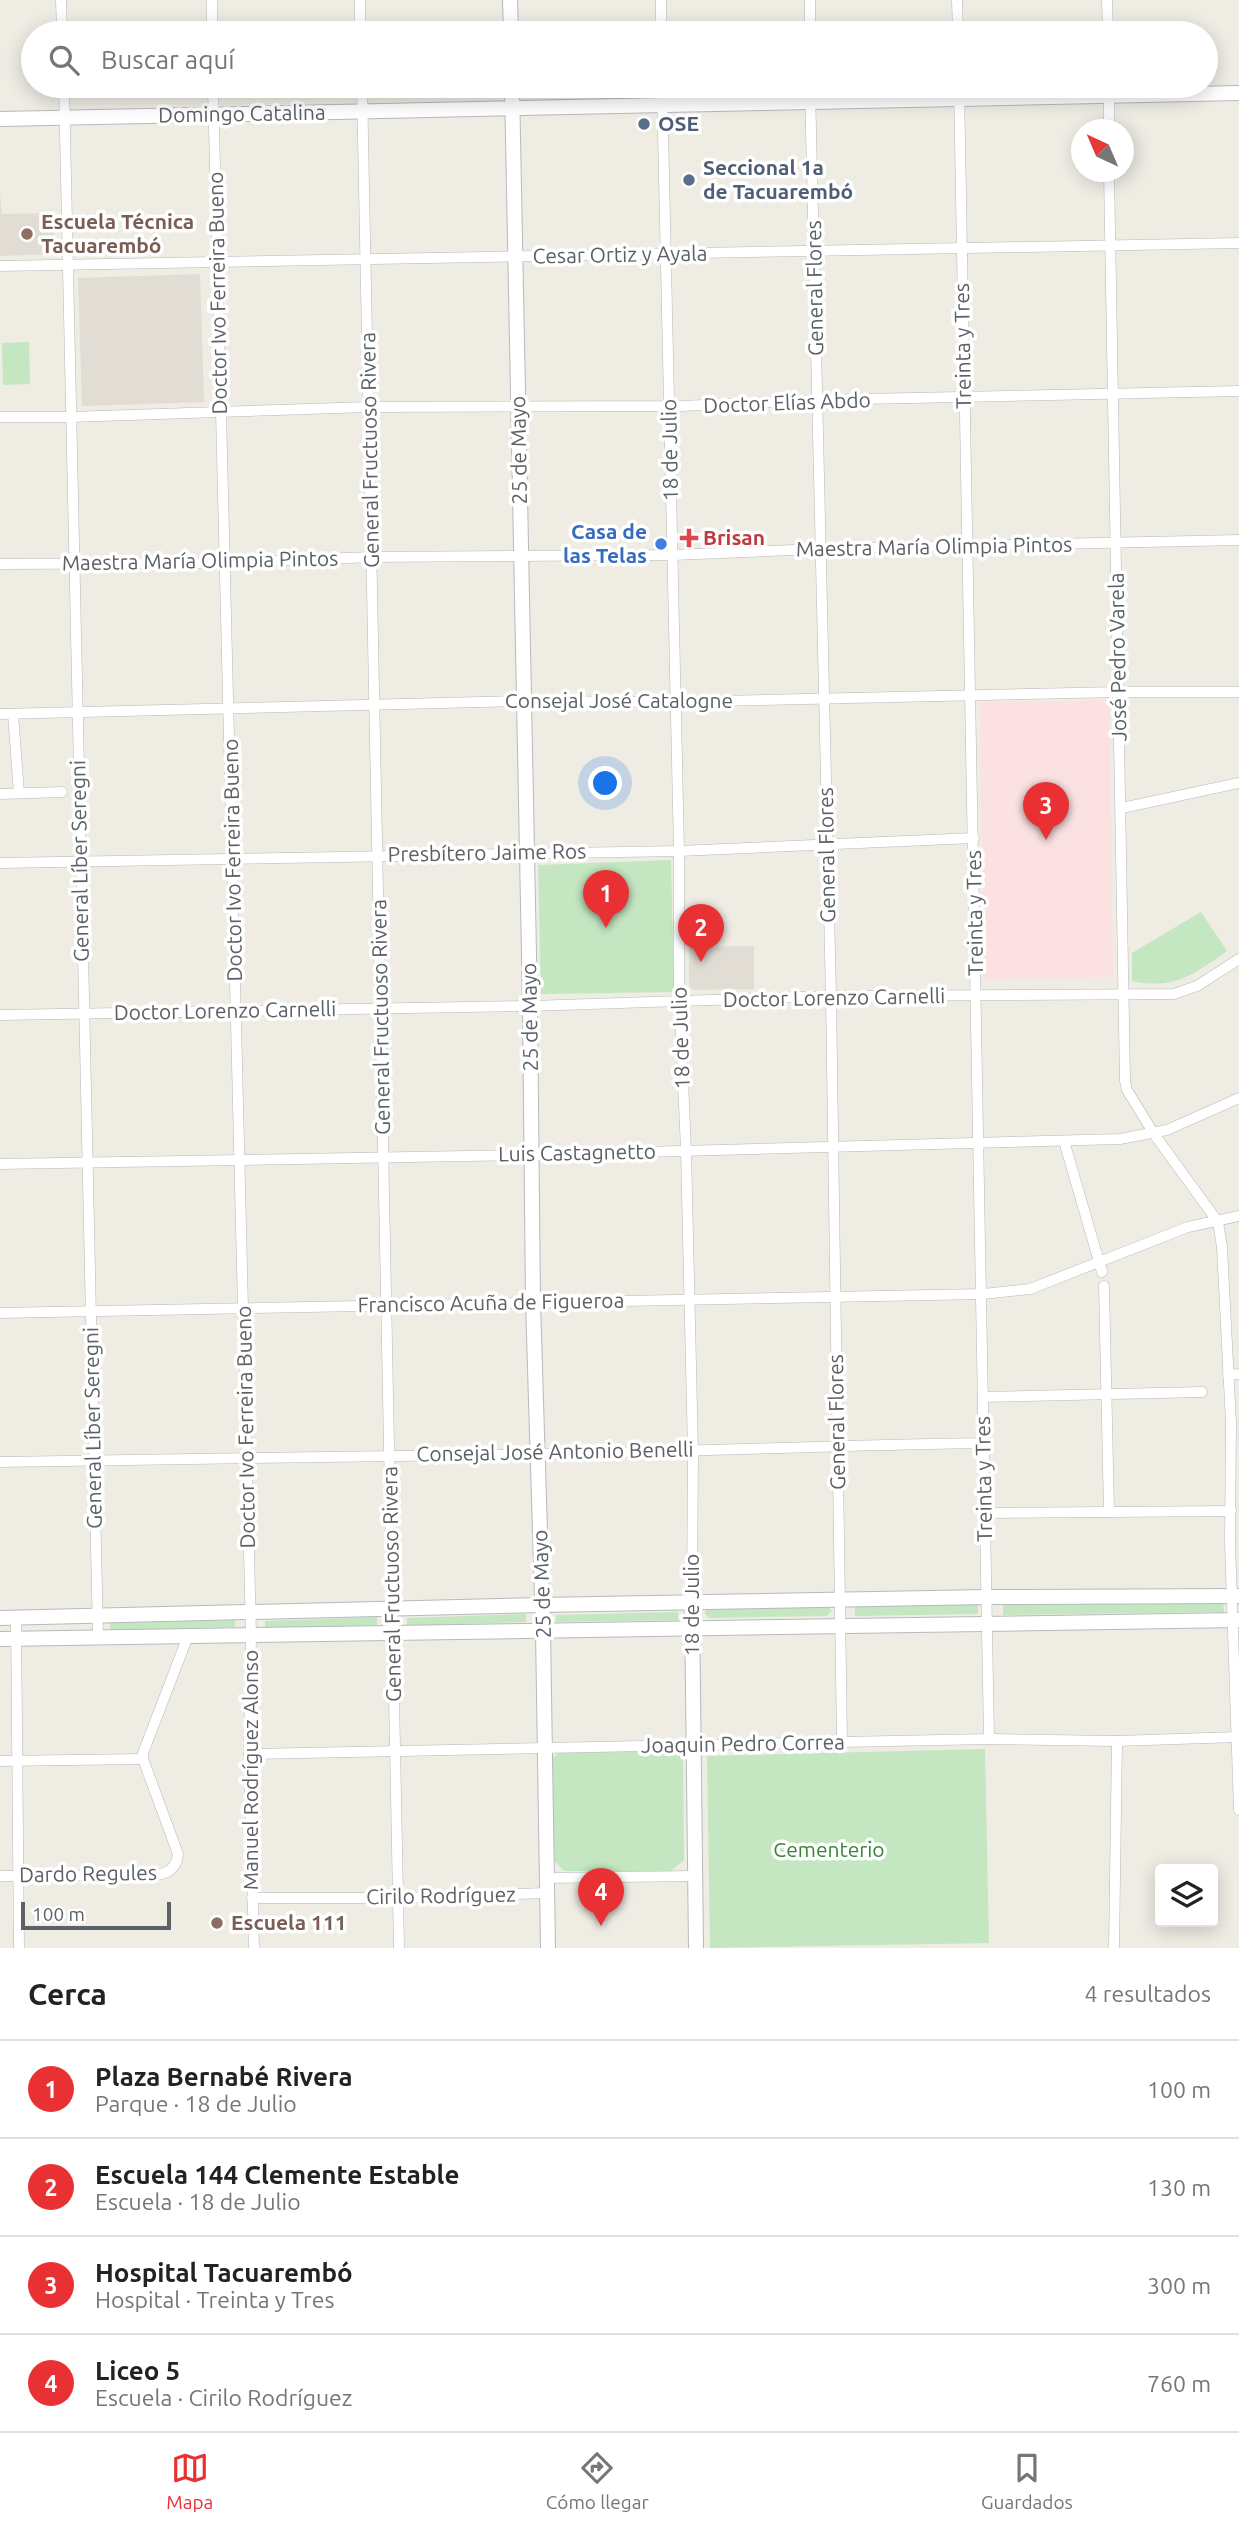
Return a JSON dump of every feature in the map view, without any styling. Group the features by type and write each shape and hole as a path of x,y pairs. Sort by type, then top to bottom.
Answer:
{"street":[{"path":"61,0 62,21"},
{"path":"212,0 212,21"},
{"path":"360,0 360,21"},
{"path":"510,0 511,21"},
{"path":"661,0 662,21"},
{"path":"810,0 810,21"},
{"path":"957,0 958,21"},
{"path":"1107,0 1108,21"},
{"name":"Domingo Catalina","path":"1218,93 1239,93"},
{"name":"General Líber Seregni","path":"64,98 72,563 98,1637"},
{"name":"Doctor Ivo Ferreira Bueno","path":"213,98 251,1634"},
{"name":"General Fructuoso Rivera","path":"362,98 399,1948"},
{"name":"25 de Mayo","path":"512,98 530,1006 533,1302 543,1630 548,1948"},
{"name":"18 de Julio","path":"663,98 680,1002 692,1451 696,1948"},
{"name":"General Flores","path":"811,98 831,996 842,1742"},
{"name":"Domingo Catalina","path":"0,119 811,104 885,98"},
{"name":"Treinta y Tres","path":"959,98 989,1739"},
{"path":"1109,98 1109,119"},
{"name":"José Pedro Varela","path":"1109,182 1127,1090 1154,1134 1218,1222"},
{"name":"Cesar Ortiz y Ayala","path":"0,266 666,253 814,253 1239,243"},
{"name":"Doctor Elías Abdo","path":"0,417 70,418 369,407 669,407 817,400 1239,391"},
{"name":"Maestra María Olimpia Pintos","path":"0,564 673,555 820,549 1239,540"},
{"name":"Consejal José Catalogne","path":"0,714 523,701 675,702 1118,692 1239,692"},
{"path":"13,714 19,793"},
{"path":"1122,808 1239,783"},
{"path":"0,794 62,792"},
{"name":"Presbítero Jaime Ros","path":"0,863 679,850 974,838"},
{"name":"Doctor Lorenzo Carnelli","path":"0,1015 530,1006 831,996 1174,994 1187,991 1239,959"},
{"name":"Luis Castagnetto","path":"0,1164 532,1155 1120,1139 1167,1130 1239,1098"},
{"path":"1064,1141 1100,1267"},
{"name":"Francisco Acuña de Figueroa","path":"0,1313 982,1294 1030,1289 1100,1267 1188,1227 1239,1216"},
{"path":"1218,1222 1234,1375 1235,1497 1231,1511 1230,1542 1236,1596 1239,1810"},
{"path":"1104,1286 1109,1512"},
{"path":"983,1397 1202,1392"},
{"name":"Consejal José Antonio Benelli","path":"0,1462 389,1454 538,1454 984,1443"},
{"path":"985,1513 1231,1511"},
{"path":"0,1618 542,1605 1236,1596"},
{"path":"16,1618 19,1948"},
{"path":"0,1639 1236,1620"},
{"name":"Manuel Rodríguez Alonso","path":"251,1634 249,1754 254,1948"},
{"path":"0,1761 143,1759 188,1636"},
{"name":"Joaquin Pedro Correa","path":"249,1754 989,1739 1117,1741 1237,1737"},
{"path":"1114,1948 1117,1741"},
{"name":"Dardo Regules","path":"0,1876 158,1875 170,1871 178,1854 143,1759"},
{"name":"Cirilo Rodríguez","path":"546,1878 694,1876"},
{"name":"Cirilo Rodríguez","path":"252,1898 398,1898 546,1893"}],"shaded area":[{"name":"Escuela Técnica Tacuarembó","path":"0,194 2,214 53,213 54,254 0,256"},
{"path":"200,274 204,402 82,406 78,278"},
{"path":"1109,700 1113,977 983,979 980,702"},
{"path":"754,946 754,989 694,990 689,986 689,947"}],"green space":[{"path":"29,342 30,384 3,385 2,343"},
{"path":"671,860 674,992 541,994 538,865"},
{"path":"1201,912 1227,951 1194,973 1172,982 1132,981 1132,953"},
{"path":"1223,1601 1224,1612 1003,1615 1003,1604"},
{"path":"978,1604 978,1614 855,1616 855,1606"},
{"path":"827,1606 832,1611 827,1616 710,1618 705,1614 706,1609"},
{"path":"678,1612 678,1620 556,1622 556,1615"},
{"path":"526,1614 526,1622 407,1626 407,1618"},
{"path":"377,1617 377,1625 265,1629 265,1621"},
{"path":"235,1620 235,1627 110,1630 110,1623"},
{"name":"Cementerio","path":"985,1749 989,1943 710,1948 707,1756"},
{"path":"671,1751 683,1758 684,1860 671,1871 564,1871 553,1860 551,1759 560,1752"}],"place":[{"name":"OSE","path":"644,124"},
{"name":"Seccional 1a de Tacuarembó","path":"689,180"},
{"name":"Escuela Técnica Tacuarembó","path":"27,234"},
{"name":"Brisan","path":"689,538"},
{"name":"Casa de las Telas","path":"661,544"},
{"name":"Hospital Tacuarembó","path":"1046,840"},
{"name":"Plaza Bernabé Rivera","path":"606,928"},
{"name":"Escuela 144 Clemente Estable","path":"701,962"},
{"name":"Escuela 111","path":"217,1923"},
{"name":"Liceo 5","path":"601,1926"}]}
